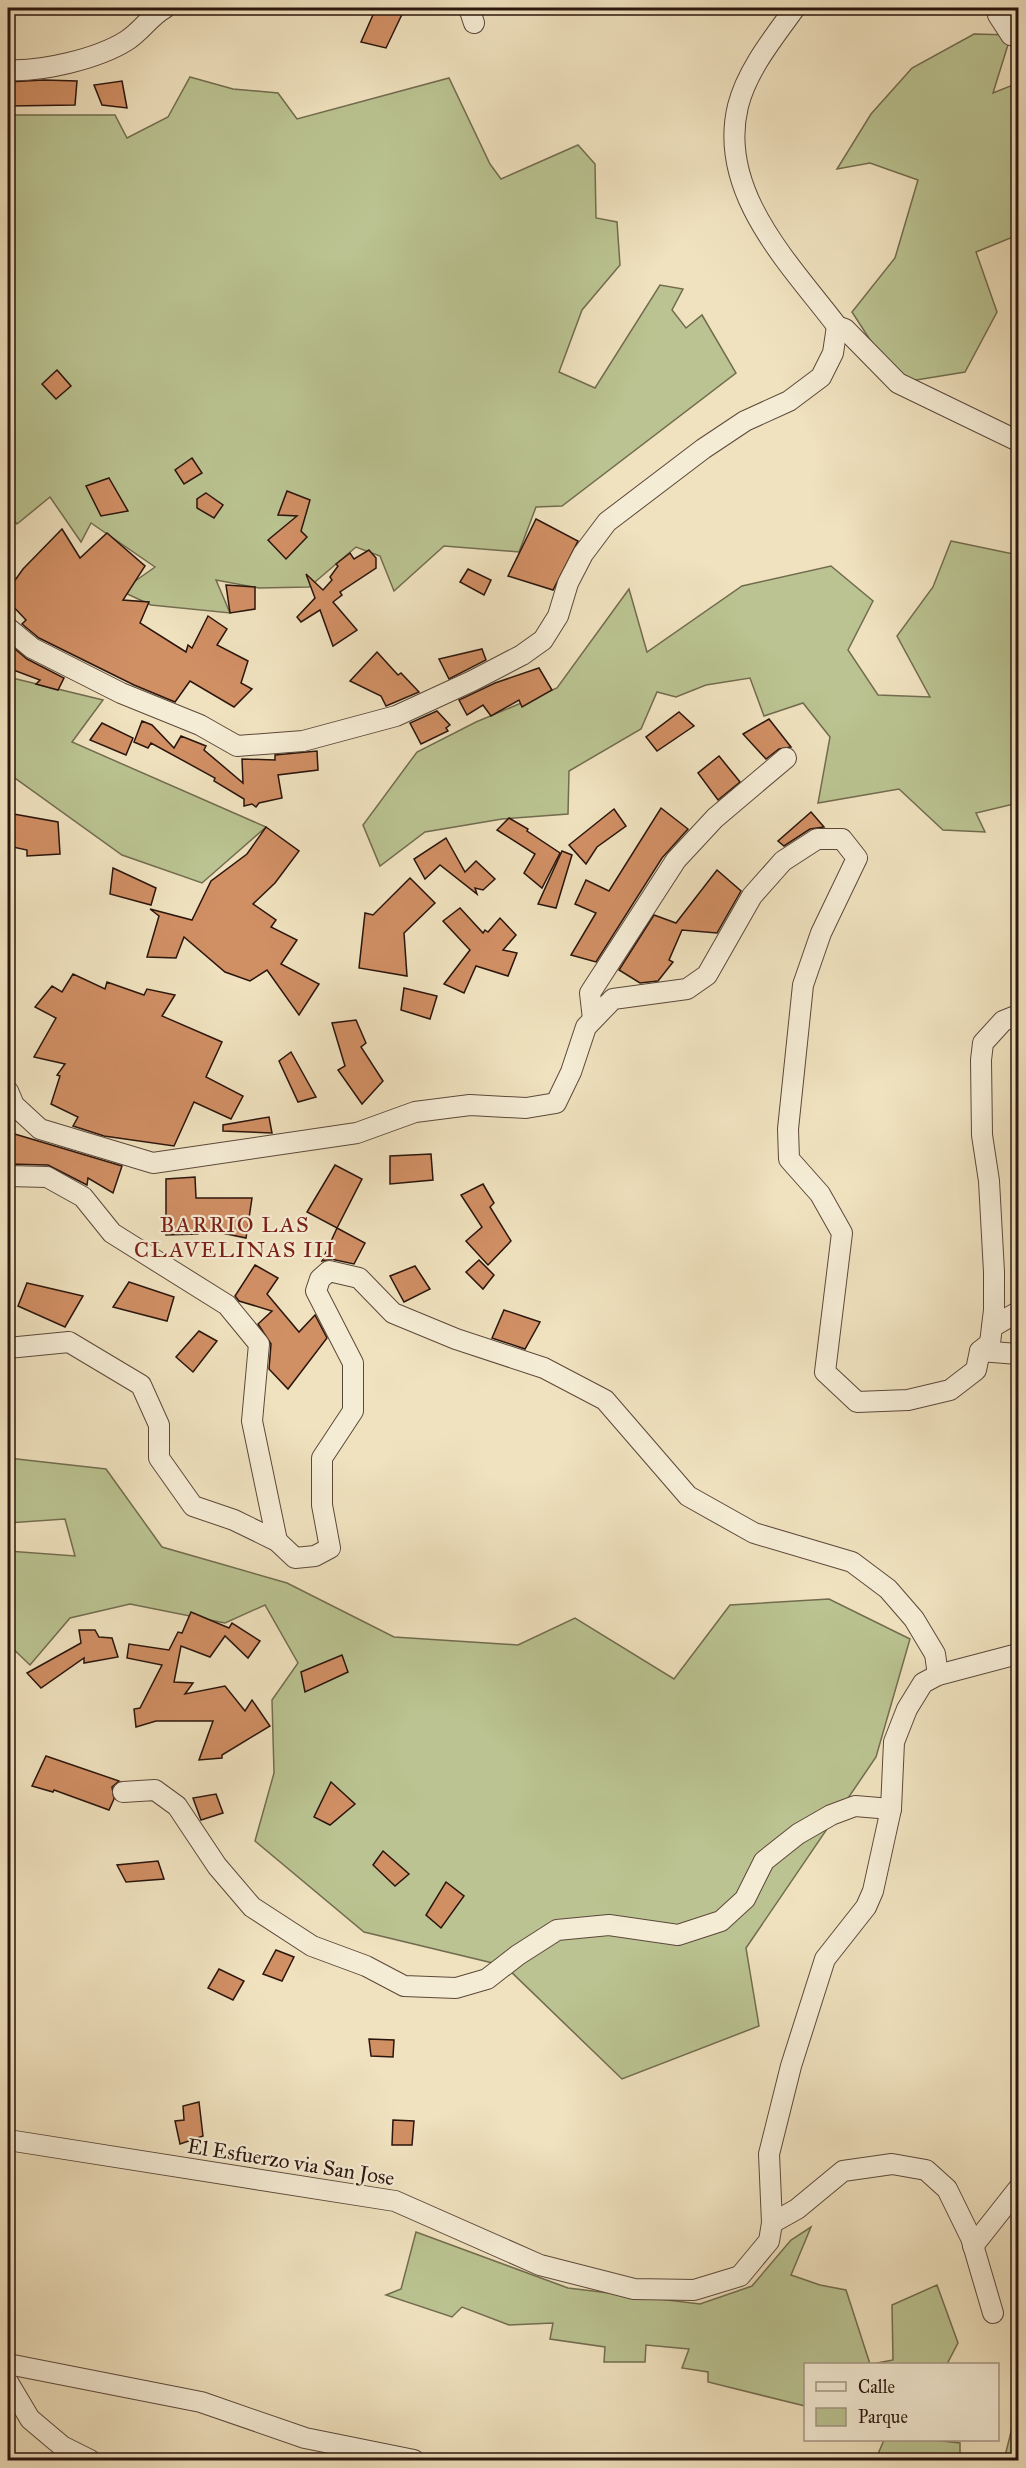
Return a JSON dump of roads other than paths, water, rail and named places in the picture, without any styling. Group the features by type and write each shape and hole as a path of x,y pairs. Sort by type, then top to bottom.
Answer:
{"street":[{"path":"8,70 22,71 82,59 127,41 154,14 165,8"},
{"path":"795,8 751,75 738,106 734,147 741,180 757,220 837,326 844,329 898,383 1018,441"},
{"path":"1000,8 998,15 1011,35 1018,36"},
{"path":"8,628 32,648 121,693 200,725 237,746 303,741 396,716 472,681 522,655 543,640 558,616 568,583 583,554 608,522 703,449 745,421 789,401 821,377 833,353 837,326"},
{"path":"593,1019 590,993 676,860 715,818 786,759"},
{"path":"8,1091 14,1105 40,1128 153,1163 357,1133 415,1112 470,1104 526,1108 556,1103 571,1072 586,1027 613,999 687,989 706,975 752,896 783,861 817,839 842,839 857,858 821,933 802,985 788,1129 789,1159 820,1194 842,1233 825,1372 857,1402 908,1400 950,1390 976,1370 980,1351 990,1343 994,1310 993,1225 982,1135 981,1060 983,1043 1003,1021 1018,1015"},
{"path":"8,1176 46,1177 83,1197 112,1233 227,1305 259,1344 252,1421 277,1541"},
{"path":"8,1348 69,1342 141,1384 159,1425 159,1458 193,1506 234,1520 277,1541 295,1558 315,1556 330,1548 322,1505 322,1458 353,1411 353,1363 316,1291 320,1279 329,1271 359,1278 393,1313 456,1339 544,1368 605,1400 688,1496 754,1533 852,1562 888,1589 914,1619 935,1654 938,1674"},
{"path":"992,1327 1018,1312"},
{"path":"980,1351 1018,1354"},
{"path":"993,2313 973,2246 947,2188 926,2170 892,2164 843,2170 797,2209 772,2223 769,2154 791,2066 825,1959 867,1907 891,1809 894,1742 907,1709 924,1683 938,1674 1018,1654"},
{"path":"123,1792 155,1790 177,1806 217,1866 252,1907 312,1946 366,1966 404,1986 456,1988 487,1979 518,1955 557,1930 609,1924 678,1935 721,1921 745,1899 764,1861 798,1834 831,1815 855,1806 891,1809"},
{"name":"El Esfuerzo via San Jose","path":"8,2140 395,2201 540,2265 634,2289 694,2290 740,2276 769,2241 772,2223"},
{"path":"973,2246 1018,2189"},
{"path":"8,2364 201,2402 305,2438 414,2460"},
{"path":"8,2382 30,2419 62,2446 90,2460"}],"district":[{"name":"BARRIO LAS CLAVELINAS III","path":"235,1236"}]}
